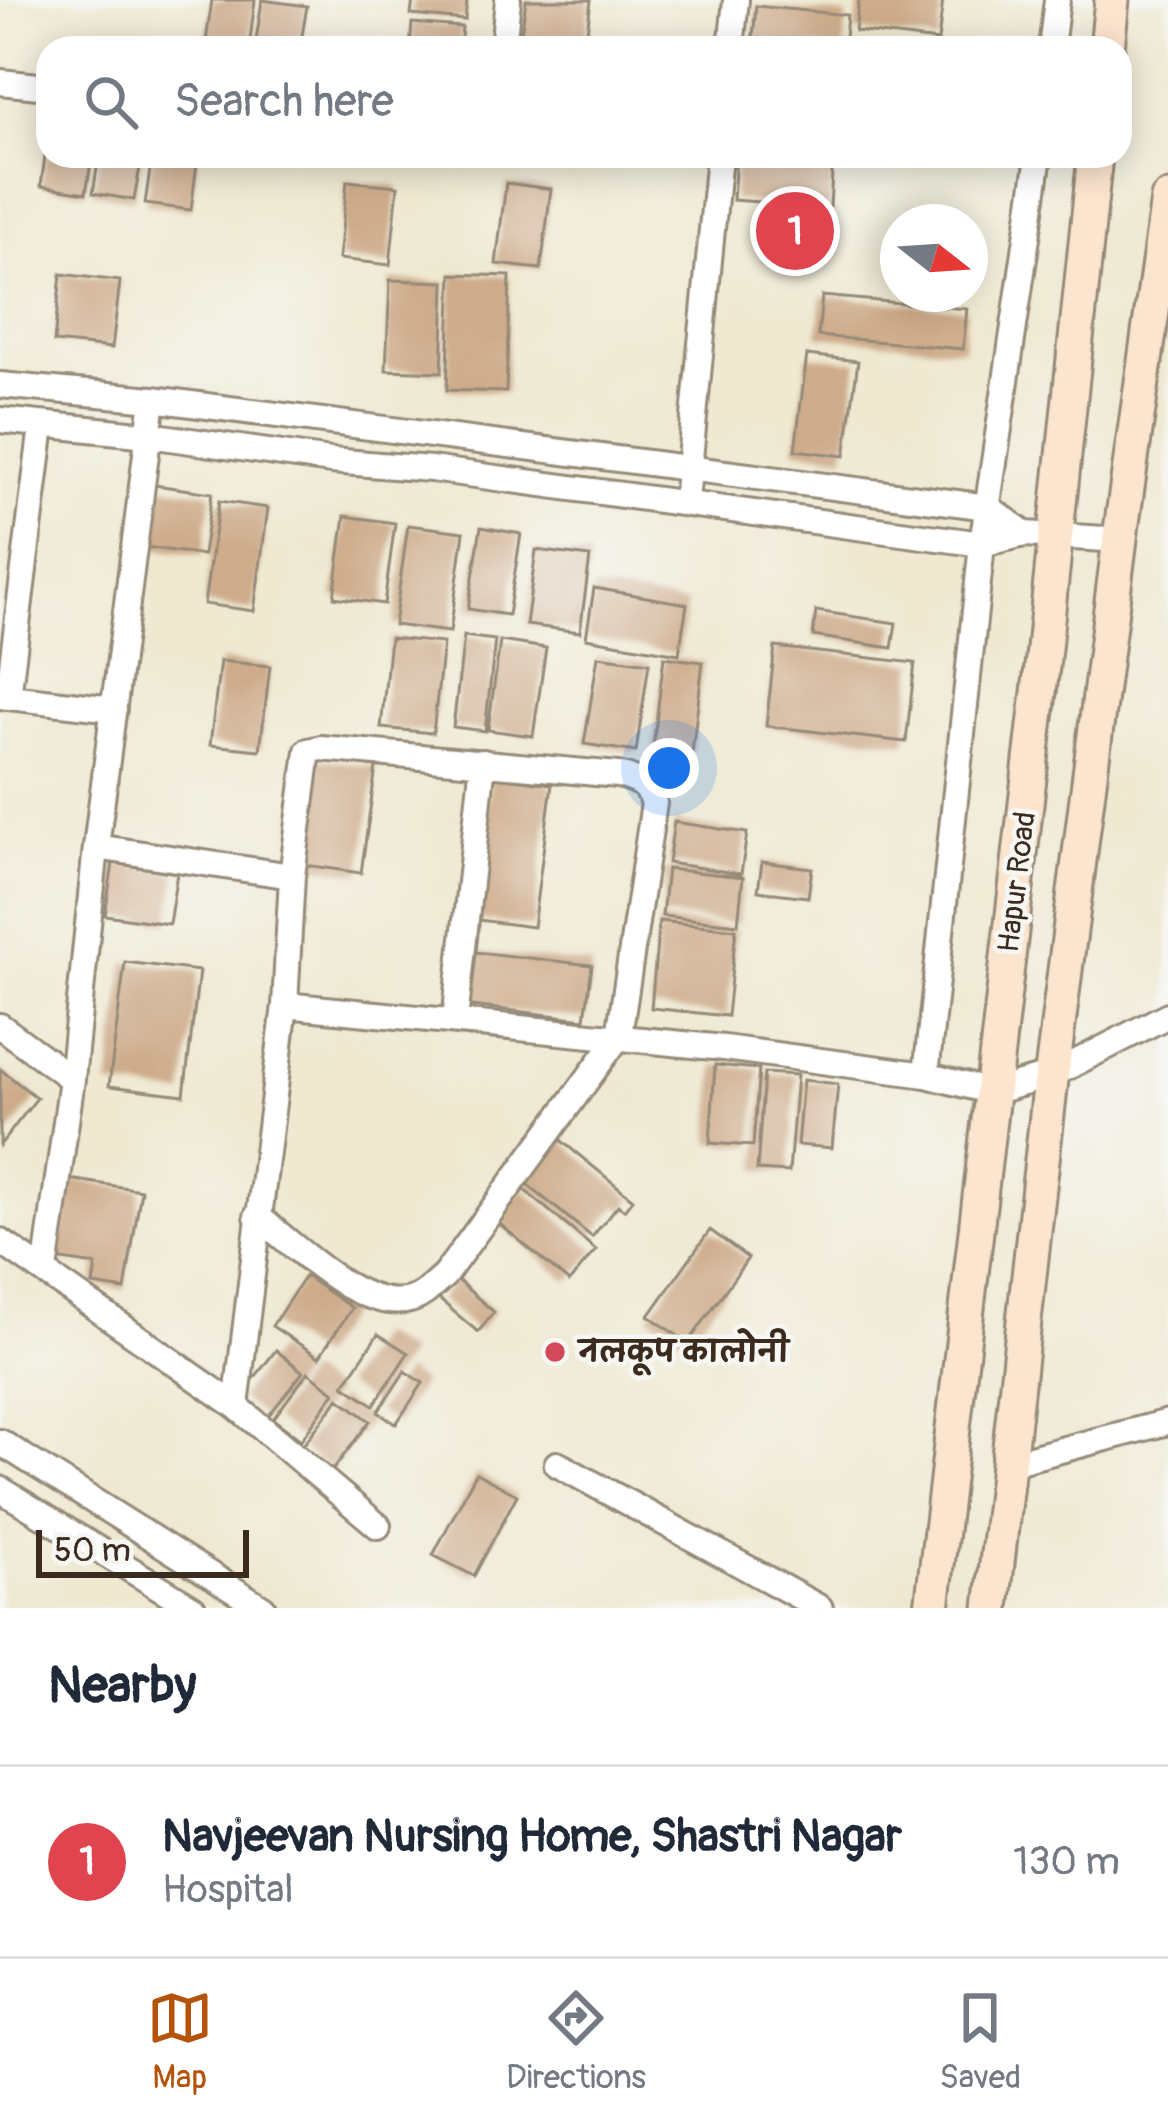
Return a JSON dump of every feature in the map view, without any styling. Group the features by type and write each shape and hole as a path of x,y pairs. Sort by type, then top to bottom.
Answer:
{"main road":[{"path":"1108,36 1112,0"},
{"name":"Hapur Road","path":"932,1608 992,1093 1041,535 1093,168"},
{"name":"Hapur Road","path":"992,1608 1052,1075 1168,199"}],"street":[{"path":"504,36 508,0"},
{"path":"732,36 736,0"},
{"path":"1053,36 1057,0"},
{"path":"0,82 36,86"},
{"path":"686,501 718,168"},
{"path":"926,1075 982,544 1037,168"},
{"path":"0,385 153,399 988,507 1041,535"},
{"path":"45,1271 153,399"},
{"path":"0,420 686,501 982,544 1041,535 1120,540"},
{"path":"42,426 4,696 114,709"},
{"path":"236,1406 257,1216 285,1005 292,876 308,751 321,748 618,776 636,779 649,788 654,803 619,1036 444,1276 415,1298 390,1303 350,1288 257,1216"},
{"path":"455,1021 483,762"},
{"path":"96,847 292,876"},
{"path":"285,1005 619,1036 926,1075 992,1093 1052,1075 1168,1015"},
{"path":"0,1026 72,1079"},
{"path":"0,1241 236,1406 378,1526"},
{"path":"1011,1463 1168,1422"},
{"path":"0,1442 263,1608"},
{"path":"556,1464 820,1608"},
{"path":"0,1489 193,1608"}],"building":[{"path":"212,0 255,0 250,36 207,36"},
{"path":"262,0 307,6 302,36 257,36"},
{"path":"413,0 467,0 465,20 411,15"},
{"path":"526,0 591,0 586,36 521,36"},
{"path":"859,0 943,0 939,36 855,31"},
{"path":"756,6 847,15 845,36 753,36"},
{"path":"412,23 462,27 461,36 411,36"},
{"path":"43,168 90,168 86,193 41,186"},
{"path":"97,168 140,168 134,200 93,193"},
{"path":"150,168 196,168 191,210 145,204"},
{"path":"735,168 832,168 830,207 733,200"},
{"path":"347,181 398,186 390,265 339,259"},
{"path":"506,183 551,189 541,269 496,264"},
{"path":"773,218 820,221 817,250 771,247"},
{"path":"61,274 120,281 112,348 54,342"},
{"path":"452,274 510,276 506,392 447,390"},
{"path":"390,280 445,282 442,372 386,370"},
{"path":"822,296 880,301 880,312 967,312 963,349 818,336"},
{"path":"807,355 858,361 845,456 795,450"},
{"path":"147,484 212,493 203,555 138,546"},
{"path":"219,501 268,508 254,611 204,604"},
{"path":"345,516 395,523 384,604 334,597"},
{"path":"408,525 464,532 450,632 394,625"},
{"path":"481,527 521,534 508,615 468,609"},
{"path":"536,550 590,557 580,632 526,625"},
{"path":"594,588 687,604 679,654 586,638"},
{"path":"816,611 896,623 892,648 813,636"},
{"path":"464,636 495,640 485,731 453,727"},
{"path":"390,638 443,643 433,733 381,728"},
{"path":"500,641 546,648 533,736 488,730"},
{"path":"775,647 915,663 906,742 766,726"},
{"path":"598,656 649,663 636,752 584,744"},
{"path":"664,657 703,662 692,753 653,748"},
{"path":"220,661 270,666 260,750 210,745"},
{"path":"313,758 376,767 361,873 298,864"},
{"path":"491,776 552,784 533,927 471,919"},
{"path":"674,822 747,833 741,874 668,863"},
{"path":"762,862 812,868 808,897 758,891"},
{"path":"113,863 177,873 169,924 105,915"},
{"path":"667,869 743,877 738,924 662,916"},
{"path":"659,921 736,929 727,1016 651,1008"},
{"path":"467,951 592,965 585,1019 461,1005"},
{"path":"125,962 199,971 184,1095 109,1086"},
{"path":"715,1065 759,1069 753,1146 710,1143"},
{"path":"0,1069 37,1098 0,1145"},
{"path":"764,1073 797,1075 789,1172 757,1170"},
{"path":"803,1080 838,1084 832,1148 797,1145"},
{"path":"558,1138 633,1199 624,1210 618,1205 592,1237 524,1182"},
{"path":"69,1179 141,1190 125,1290 93,1285 96,1265 56,1259"},
{"path":"522,1188 596,1250 569,1282 495,1220"},
{"path":"710,1230 748,1258 688,1343 649,1316"},
{"path":"305,1276 352,1308 319,1357 272,1326"},
{"path":"456,1279 494,1312 478,1332 439,1299"},
{"path":"378,1334 408,1353 374,1405 344,1385"},
{"path":"276,1350 303,1372 266,1419 239,1398"},
{"path":"405,1371 423,1383 396,1424 378,1412"},
{"path":"308,1372 335,1392 301,1440 273,1419"},
{"path":"339,1398 370,1421 332,1471 301,1448"},
{"path":"476,1473 517,1495 474,1576 433,1555"}],"place":[{"name":"Navjeevan Nursing Home, Shastri Nagar","path":"795,231"},
{"name":"नलकूप कालोनी","path":"555,1352"}]}
